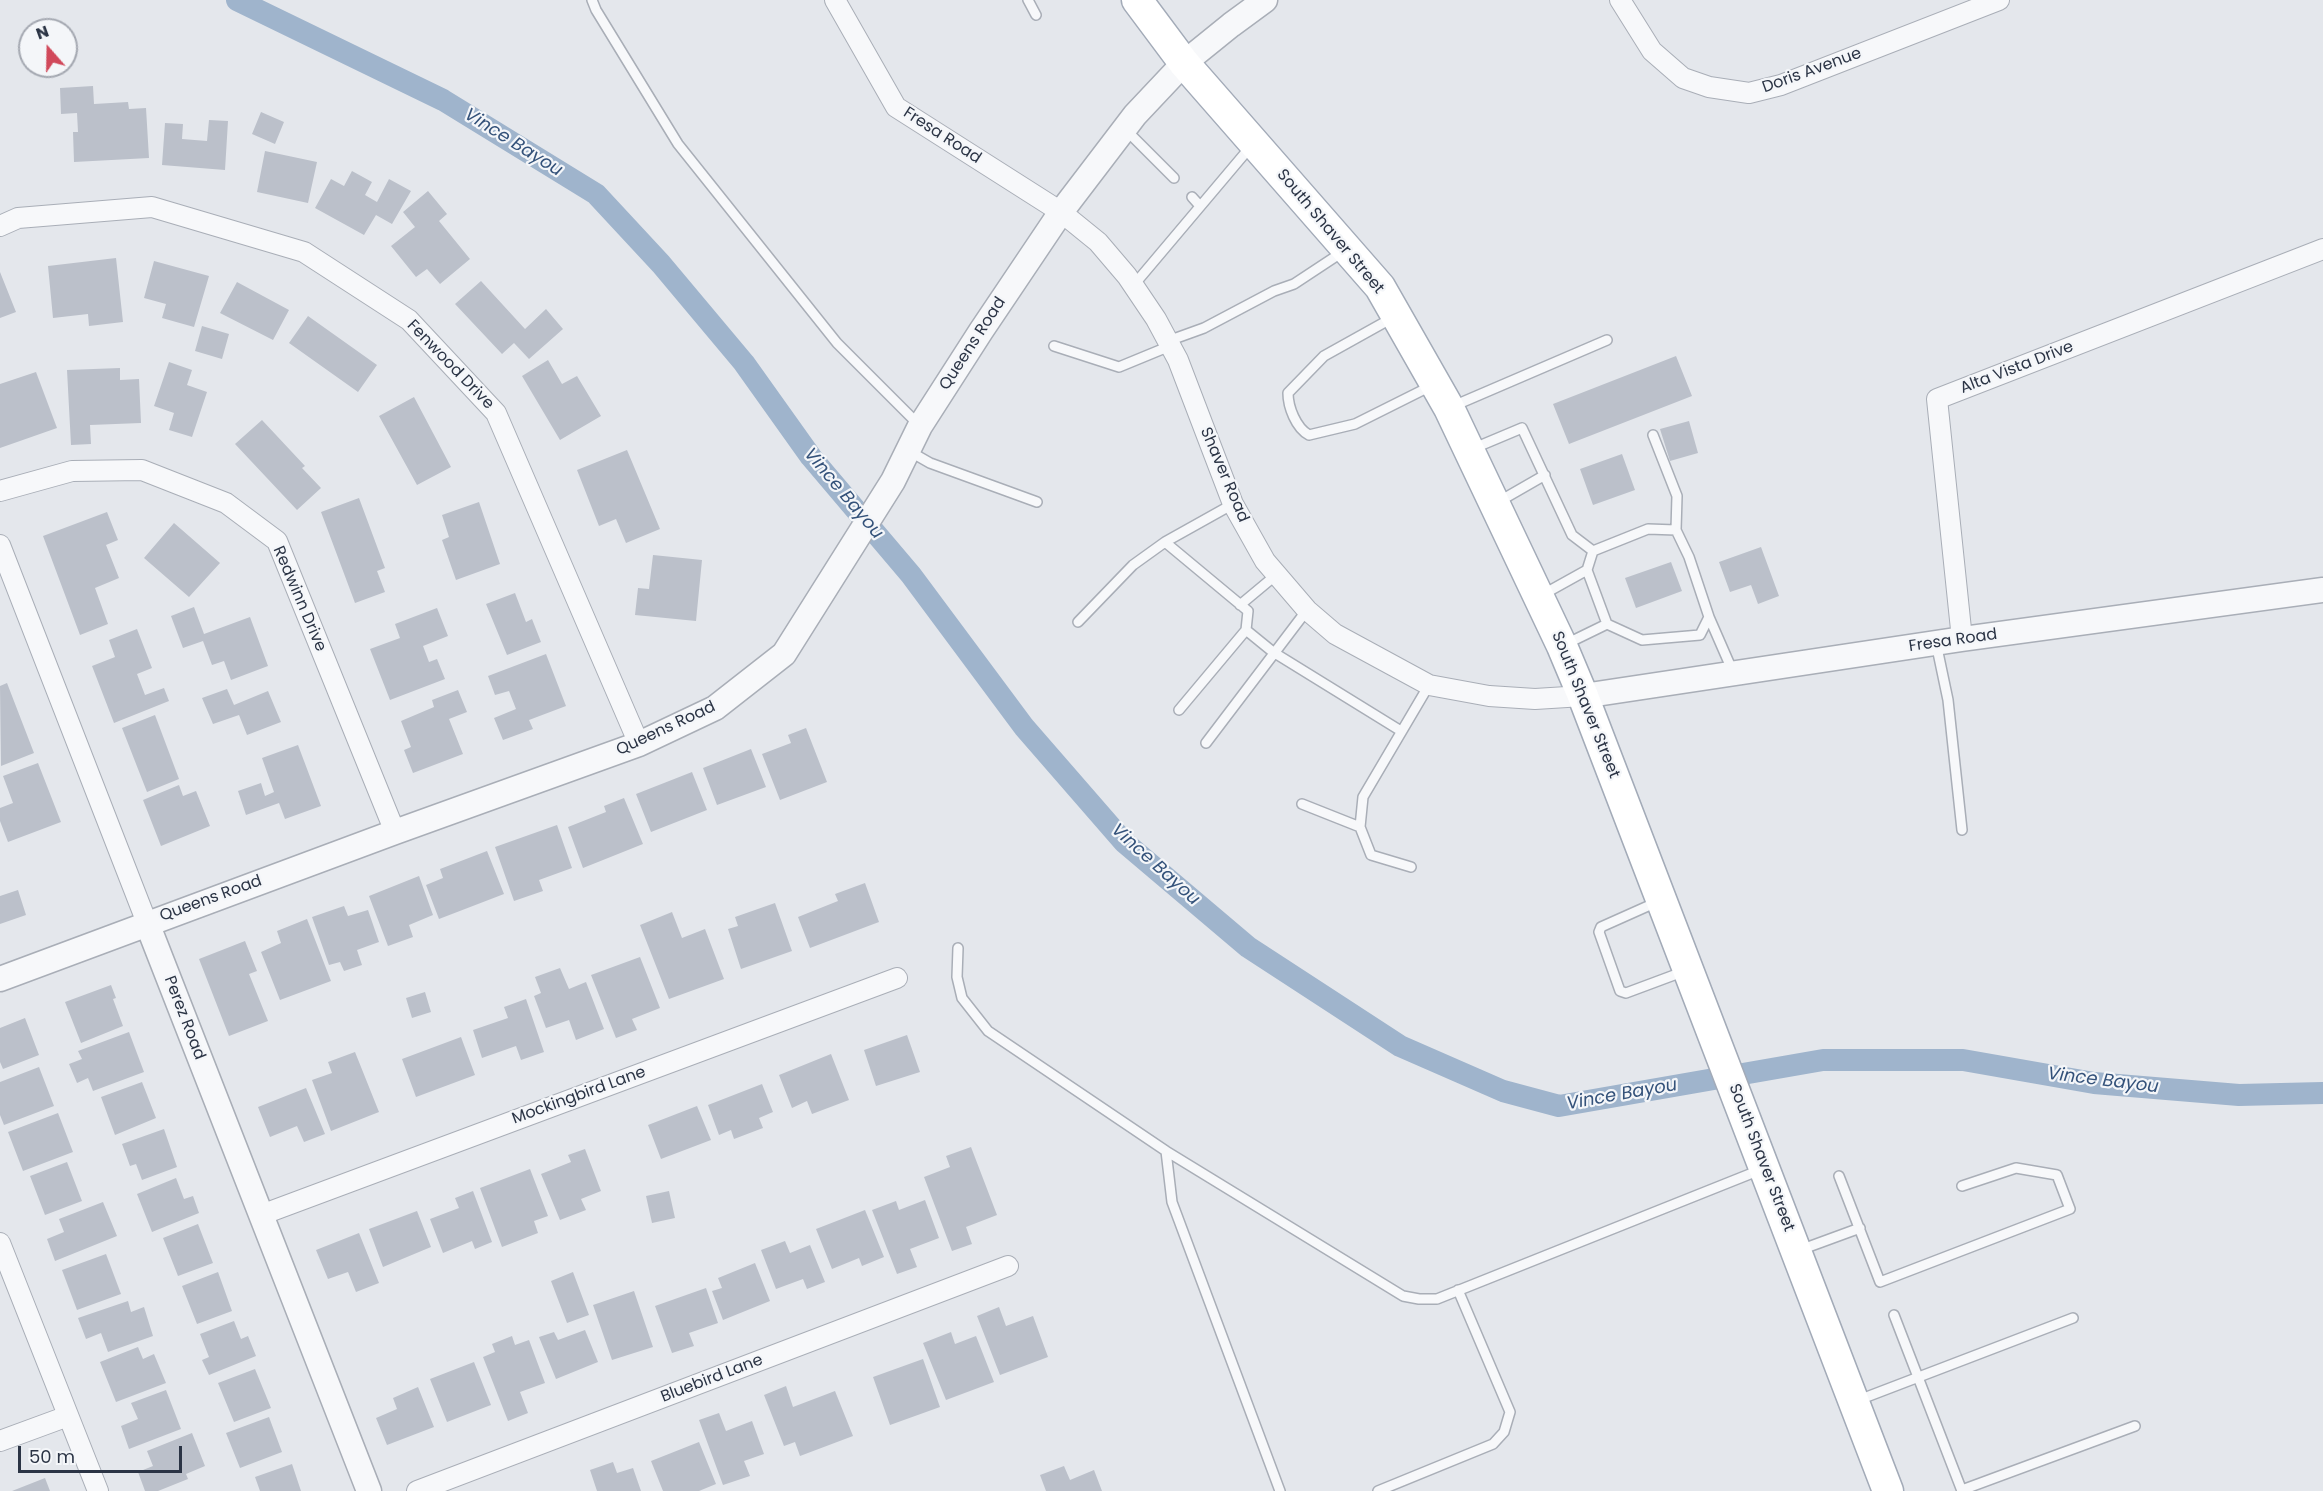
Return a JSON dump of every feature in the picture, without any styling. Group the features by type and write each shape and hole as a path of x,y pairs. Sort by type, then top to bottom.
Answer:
{"main road":[{"name":"South Shaver Street","path":"1137,0 1184,63 1380,287 1442,396 1562,646 1583,696 1888,1491"}],"street":[{"name":"Fresa Road","path":"835,0 896,107 1061,212"},
{"name":"Queens Road","path":"0,979 395,831 639,744 715,708 784,654 893,481 920,426 1061,212 1125,129 1184,63 1266,0"},
{"name":"Doris Avenue","path":"1620,0 1652,51 1683,78 1709,87 1749,93 1781,85 1999,0"},
{"name":"Fenwood Drive","path":"0,226 18,218 152,207 304,252 409,320 496,413 639,744"},
{"name":"Shaver Road","path":"1061,212 1098,242 1156,319 1178,360 1233,504 1265,561 1307,610 1335,634 1429,685 1489,696 1535,699 1583,696"},
{"name":"Alta Vista Drive","path":"1962,639 1937,399 2323,249"},
{"name":"Redwinn Drive","path":"0,491 72,471 142,471 226,503 276,541 395,831"},
{"name":"Perez Road","path":"0,545 369,1491"},
{"name":"Fresa Road","path":"1583,696 1962,639 2323,590"},
{"name":"Mockingbird Lane","path":"261,1215 897,978"},
{"path":"0,1243 98,1491"},
{"name":"Bluebird Lane","path":"417,1491 1008,1266"},
{"path":"0,1441 68,1416"}],"lane":[{"path":"592,0 678,144 837,343 920,426"},
{"path":"1028,0 1036,15"},
{"path":"1125,129 1174,178"},
{"path":"1133,286 1254,143"},
{"path":"1192,197 1200,206"},
{"path":"1054,346 1119,367 1204,328 1274,291 1293,284 1347,249"},
{"path":"1396,316 1324,356 1288,393 1288,402 1300,430 1309,435 1355,424 1606,340"},
{"path":"1469,450 1522,428 1572,535 1593,551"},
{"path":"1653,435 1677,496 1676,530 1689,557 1709,617 1733,673"},
{"path":"908,450 930,463 1037,502"},
{"path":"1495,504 1545,475"},
{"path":"1078,622 1133,565 1165,542 1233,504"},
{"path":"1593,551 1648,529 1676,530"},
{"path":"1165,542 1248,611 1246,630 1179,710"},
{"path":"1593,551 1587,570 1607,624 1642,640 1700,635 1709,617"},
{"path":"1538,597 1587,570"},
{"path":"1240,605 1276,574"},
{"path":"1206,743 1307,610"},
{"path":"1562,646 1607,624"},
{"path":"1246,630 1273,652 1401,731"},
{"path":"1936,643 1948,700 1962,830"},
{"path":"1411,867 1371,855 1359,827 1363,797 1429,685"},
{"path":"1302,804 1359,827"},
{"path":"1662,900 1601,927 1599,932 1620,991 1626,993 1689,969"},
{"path":"958,948 957,977 962,998 988,1031 1166,1151 1403,1296 1437,1299 1765,1168"},
{"path":"1166,1151 1172,1202 1280,1491"},
{"path":"1839,1176 1880,1282 2070,1209 2057,1175 2016,1168 1962,1186"},
{"path":"1797,1251 1860,1228"},
{"path":"1378,1491 1493,1444 1504,1432 1510,1412 1458,1290"},
{"path":"1894,1315 1962,1491 2135,1425"},
{"path":"1854,1402 2073,1318"}],"building":[{"path":"93,86 94,104 128,102 129,109 146,108 149,158 74,162 73,132 78,132 77,113 61,114 60,88"},
{"path":"261,112 284,122 275,144 252,134"},
{"path":"209,120 228,121 225,170 162,165 165,123 183,124 182,139 207,141"},
{"path":"265,151 317,162 308,203 257,192"},
{"path":"352,171 372,182 365,195 377,202 389,179 411,191 392,224 376,215 364,235 315,208 331,179 344,186"},
{"path":"428,191 447,214 439,221 470,259 440,284 427,269 416,277 391,246 415,227 403,212"},
{"path":"116,258 123,322 89,326 88,314 53,318 48,266"},
{"path":"154,261 209,276 194,327 162,318 166,304 144,298"},
{"path":"0,272 16,312 0,318"},
{"path":"481,281 525,329 546,309 563,329 529,359 514,343 502,354 455,304"},
{"path":"237,282 289,310 273,340 220,313"},
{"path":"308,316 377,365 358,392 289,343"},
{"path":"202,326 229,334 222,359 195,351"},
{"path":"1676,356 1692,396 1569,444 1553,404"},
{"path":"548,360 562,384 577,376 601,416 560,440 522,376"},
{"path":"169,362 192,370 187,385 207,392 192,437 169,430 174,413 154,406"},
{"path":"120,368 120,380 139,379 141,423 90,425 91,444 71,445 67,370"},
{"path":"36,372 57,428 0,448 0,384"},
{"path":"414,397 451,467 417,485 379,416"},
{"path":"262,420 305,466 302,468 321,488 297,510 235,444"},
{"path":"1689,421 1698,453 1670,461 1660,429"},
{"path":"627,450 660,529 626,543 616,519 599,526 577,470"},
{"path":"1622,454 1635,490 1593,505 1580,469"},
{"path":"359,498 385,568 377,571 385,592 355,603 321,512"},
{"path":"479,502 500,564 456,580 442,540 449,537 442,515"},
{"path":"107,512 118,540 106,545 119,578 95,588 108,624 80,635 43,536"},
{"path":"174,523 220,563 189,597 144,558"},
{"path":"1761,547 1779,596 1758,604 1751,585 1730,592 1719,562"},
{"path":"653,555 702,560 696,621 635,615 638,588 649,589"},
{"path":"1671,562 1682,591 1636,608 1625,578"},
{"path":"515,593 526,622 532,619 541,642 507,655 486,604"},
{"path":"194,607 204,634 250,617 268,666 231,680 224,661 212,665 203,641 183,648 171,616"},
{"path":"437,608 448,636 423,646 429,662 437,659 445,679 390,700 370,649 400,638 395,624"},
{"path":"137,629 152,668 137,674 145,695 164,688 169,701 114,723 92,666 115,657 109,640"},
{"path":"546,654 566,706 529,720 533,729 503,740 494,718 516,709 509,691 495,695 488,676"},
{"path":"7,683 34,753 1,766 0,686"},
{"path":"227,689 234,705 268,691 281,722 247,735 239,715 213,724 202,698"},
{"path":"458,690 467,712 449,719 463,754 413,773 404,750 411,747 401,721 434,707 432,700"},
{"path":"155,715 179,779 147,792 122,728"},
{"path":"806,728 827,782 780,800 762,754 791,743 788,735"},
{"path":"298,745 321,806 285,819 279,803 246,815 238,791 261,783 265,796 274,792 262,758"},
{"path":"751,749 766,787 717,805 703,768"},
{"path":"38,763 61,822 8,842 0,821 0,808 13,803 3,776"},
{"path":"692,772 707,810 651,832 636,794"},
{"path":"179,785 183,796 196,791 210,826 161,846 143,800"},
{"path":"624,798 643,844 583,868 568,827 606,812 604,806"},
{"path":"557,825 572,868 539,880 543,891 514,901 495,847"},
{"path":"487,851 504,894 439,919 426,885 443,878 440,869"},
{"path":"419,876 433,915 409,925 413,937 388,946 369,896"},
{"path":"865,883 879,922 810,948 798,917 838,901 835,894"},
{"path":"18,890 26,915 0,924 0,896"},
{"path":"775,903 792,951 741,969 728,929 738,926 735,917"},
{"path":"344,906 348,916 368,910 379,942 357,950 362,965 344,971 340,962 329,965 312,917"},
{"path":"672,912 682,938 705,929 724,979 669,999 640,925"},
{"path":"307,919 331,981 280,1000 261,952 281,943 277,931"},
{"path":"245,941 257,971 249,974 268,1021 229,1036 199,959"},
{"path":"640,957 660,1008 632,1019 637,1030 616,1038 591,975"},
{"path":"560,968 569,989 586,982 604,1029 576,1040 569,1020 546,1028 534,996 541,993 535,977"},
{"path":"111,985 116,998 113,999 123,1026 81,1043 65,1002"},
{"path":"425,992 431,1012 412,1018 406,998"},
{"path":"526,999 544,1052 521,1060 516,1046 482,1058 473,1030 508,1018 504,1007"},
{"path":"25,1018 39,1055 3,1069 0,1062 0,1028"},
{"path":"129,1032 144,1072 93,1091 88,1078 77,1083 69,1064 82,1059 78,1051"},
{"path":"907,1035 920,1072 876,1086 864,1050"},
{"path":"461,1037 475,1075 416,1097 402,1059"},
{"path":"355,1052 379,1112 331,1131 312,1080 332,1073 328,1062"},
{"path":"831,1054 849,1100 812,1114 807,1101 792,1108 779,1075"},
{"path":"39,1067 54,1106 4,1125 0,1115 0,1082"},
{"path":"142,1082 156,1118 115,1135 101,1097"},
{"path":"762,1084 773,1112 759,1118 763,1128 734,1139 731,1130 719,1135 708,1105"},
{"path":"306,1088 325,1134 304,1142 297,1126 270,1137 258,1107"},
{"path":"697,1106 711,1140 661,1159 648,1125"},
{"path":"58,1113 73,1152 23,1171 8,1132"},
{"path":"164,1129 177,1167 142,1180 136,1164 130,1166 122,1144"},
{"path":"971,1147 997,1215 966,1227 972,1244 952,1251 924,1177 950,1167 946,1156"},
{"path":"585,1149 601,1191 581,1199 586,1210 560,1220 541,1174 571,1162 568,1155"},
{"path":"67,1162 82,1201 45,1215 30,1176"},
{"path":"530,1169 548,1216 534,1221 538,1233 502,1247 480,1188"},
{"path":"176,1178 184,1199 193,1196 199,1213 152,1232 137,1194"},
{"path":"473,1191 492,1242 475,1249 472,1241 443,1253 430,1219 459,1208 455,1198"},
{"path":"669,1191 675,1218 652,1223 646,1196"},
{"path":"925,1200 939,1238 910,1249 917,1267 897,1274 872,1210 896,1201 899,1210"},
{"path":"103,1202 117,1236 55,1261 47,1239 64,1232 59,1219"},
{"path":"865,1210 884,1257 862,1266 859,1258 832,1269 816,1229"},
{"path":"417,1211 431,1247 383,1267 369,1229"},
{"path":"198,1224 213,1263 178,1276 163,1238"},
{"path":"359,1233 379,1283 356,1292 348,1272 328,1279 316,1250"},
{"path":"785,1241 790,1253 810,1245 825,1282 807,1289 803,1279 776,1289 761,1250"},
{"path":"106,1254 121,1294 77,1310 62,1270"},
{"path":"755,1263 770,1301 723,1320 712,1291 722,1288 718,1278"},
{"path":"218,1272 232,1311 197,1324 182,1286"},
{"path":"573,1272 589,1315 567,1323 551,1281"},
{"path":"706,1288 718,1323 689,1333 694,1346 672,1353 655,1306"},
{"path":"634,1291 653,1347 612,1360 593,1305"},
{"path":"128,1301 131,1312 144,1307 153,1336 108,1352 101,1333 86,1339 78,1318"},
{"path":"999,1307 1006,1326 1033,1316 1048,1357 1000,1375 977,1316"},
{"path":"234,1321 241,1339 248,1336 256,1356 209,1375 202,1360 209,1357 200,1334"},
{"path":"585,1330 598,1362 556,1379 539,1337 554,1332 558,1340"},
{"path":"951,1332 955,1344 976,1336 994,1382 946,1400 923,1343"},
{"path":"512,1336 515,1345 529,1340 545,1383 520,1392 528,1413 508,1421 483,1357 495,1352 492,1344"},
{"path":"138,1347 143,1359 154,1354 166,1383 116,1402 100,1362"},
{"path":"923,1359 940,1407 890,1425 873,1377"},
{"path":"474,1362 491,1405 447,1422 430,1379"},
{"path":"255,1369 271,1408 234,1422 218,1383"},
{"path":"786,1386 793,1407 835,1391 853,1436 800,1456 795,1442 784,1446 764,1395"},
{"path":"418,1387 434,1427 387,1445 376,1418 397,1409 393,1398"},
{"path":"166,1390 181,1429 129,1449 121,1426 138,1419 131,1403"},
{"path":"719,1413 726,1431 752,1421 764,1454 744,1461 750,1476 723,1485 699,1420"},
{"path":"269,1417 282,1452 240,1468 226,1433"},
{"path":"192,1433 205,1466 186,1474 188,1479 158,1491 145,1491 138,1472 153,1466 147,1451"},
{"path":"699,1442 716,1484 699,1491 663,1491 651,1461"},
{"path":"613,1462 617,1473 633,1468 641,1491 597,1491 590,1470"},
{"path":"292,1464 301,1491 260,1491 255,1477"},
{"path":"1064,1466 1070,1480 1094,1470 1102,1491 1046,1491 1040,1475"},
{"path":"45,1478 50,1491 12,1491"}],"waterway":[{"name":"Vince Bayou","path":"237,0 443,100 596,194 661,264 744,363 811,457 911,575 1024,727 1124,842 1248,947 1400,1046 1503,1091 1559,1106 1823,1060 1963,1060 2094,1083 2239,1095 2323,1093"}]}
